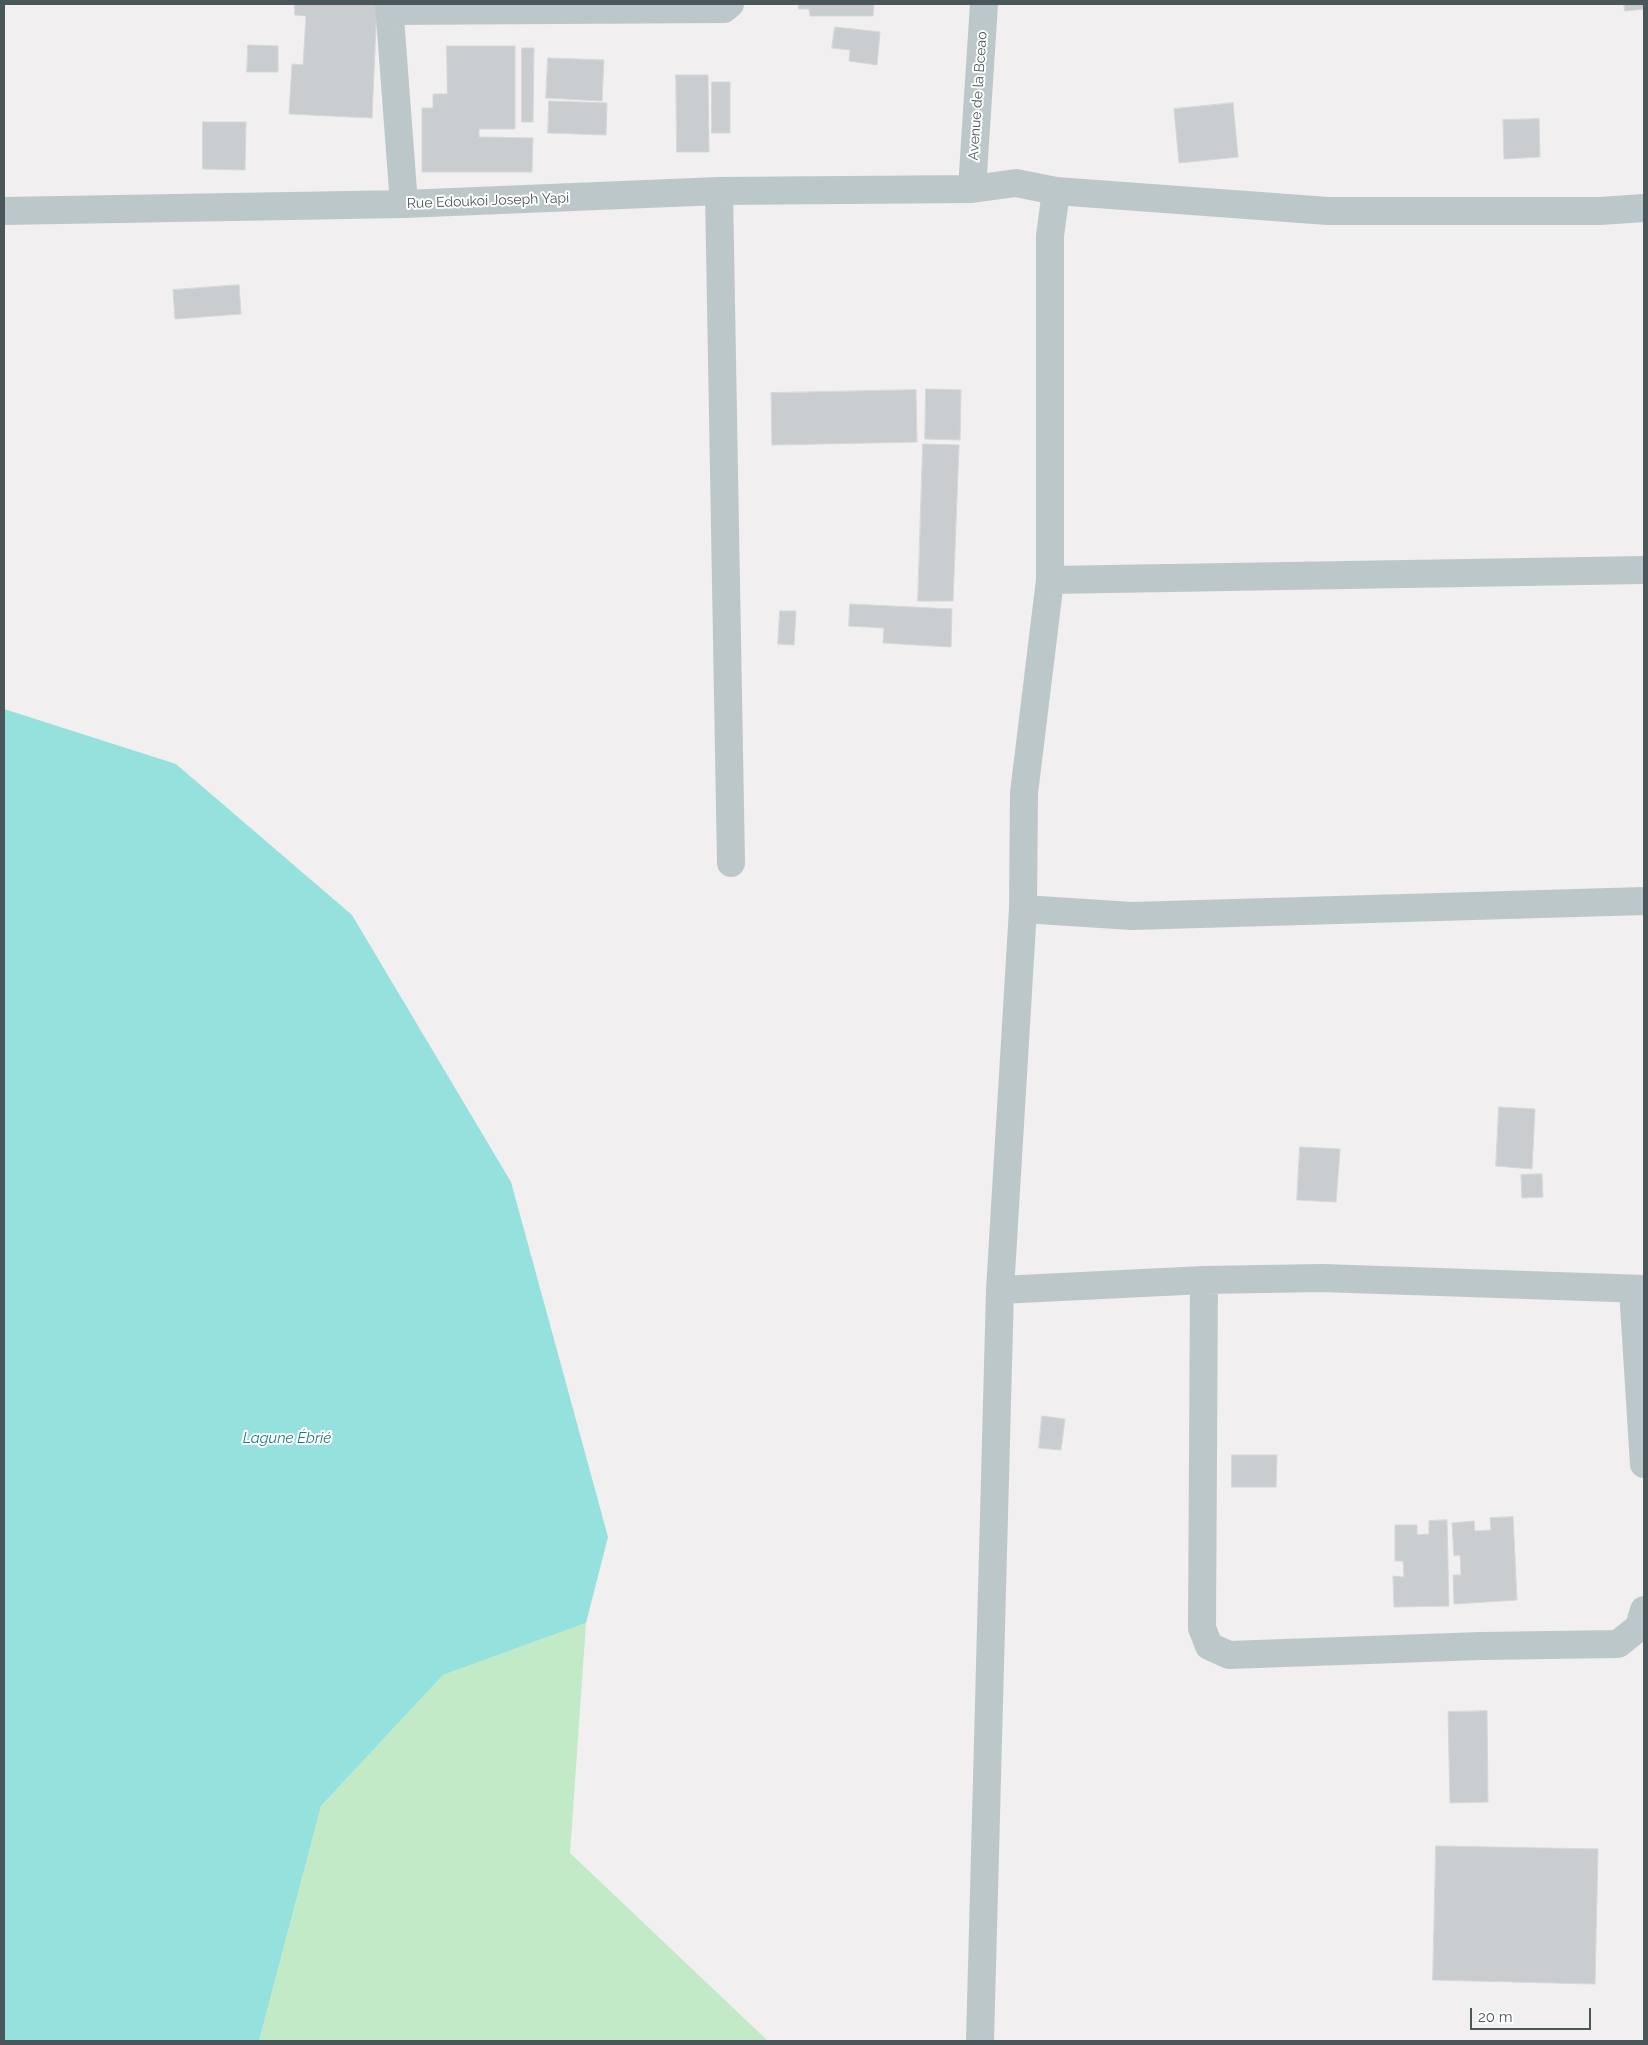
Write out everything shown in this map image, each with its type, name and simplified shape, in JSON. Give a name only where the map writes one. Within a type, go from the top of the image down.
[{"type":"street","points":[[404,204],[389,8],[724,9],[730,4]]},
{"type":"street","name":"Avenue de la Bceao","points":[[972,189],[984,4]]},
{"type":"street","name":"Rue Edoukoi Joseph Yapi","points":[[4,211],[404,204],[719,191],[972,189],[1016,183],[1056,191],[1328,211],[1600,211],[1644,208]]},
{"type":"street","points":[[719,191],[731,863]]},
{"type":"street","points":[[980,2041],[1000,1290],[1023,909],[1024,793],[1050,580],[1050,236],[1056,191]]},
{"type":"street","points":[[1050,580],[1644,570]]},
{"type":"street","points":[[1023,909],[1132,916],[1644,901]]},
{"type":"street","points":[[1000,1290],[1204,1280],[1322,1278],[1639,1289],[1644,1464]]},
{"type":"street","points":[[1204,1280],[1202,1628],[1209,1646],[1229,1655],[1481,1646],[1618,1644],[1639,1626],[1644,1610]]},
{"type":"green space","points":[[586,1623],[570,1853],[768,2041],[259,2041],[321,1806],[443,1675]]},
{"type":"water","name":"Lagune Ébrié","points":[[4,709],[176,764],[352,915],[511,1182],[608,1537],[586,1623],[443,1675],[321,1806],[259,2041],[4,2041]]},
{"type":"building","points":[[295,4],[377,4],[372,118],[289,114],[292,64],[303,65],[306,16],[295,15]]},
{"type":"building","points":[[799,4],[874,4],[873,16],[810,16],[809,9],[799,9]]},
{"type":"building","points":[[1624,4],[1644,4],[1644,9],[1625,11]]},
{"type":"building","points":[[835,27],[880,32],[877,65],[849,61],[850,50],[832,48]]},
{"type":"building","points":[[248,45],[278,46],[278,72],[247,72]]},
{"type":"building","points":[[447,46],[515,46],[515,129],[479,129],[479,137],[533,138],[532,172],[422,172],[422,108],[433,108],[433,94],[447,94]]},
{"type":"building","points":[[522,48],[534,48],[533,122],[522,122]]},
{"type":"building","points":[[548,58],[604,60],[602,101],[546,98]]},
{"type":"building","points":[[676,75],[708,75],[709,152],[677,152]]},
{"type":"building","points":[[712,82],[730,82],[730,133],[712,133]]},
{"type":"building","points":[[549,101],[607,103],[606,135],[548,133]]},
{"type":"building","points":[[1233,103],[1238,157],[1179,163],[1174,109]]},
{"type":"building","points":[[1539,119],[1540,157],[1504,159],[1503,120]]},
{"type":"building","points":[[203,122],[246,122],[245,170],[203,169]]},
{"type":"building","points":[[239,285],[241,314],[175,319],[173,290]]},
{"type":"building","points":[[926,389],[961,390],[960,440],[925,439]]},
{"type":"building","points":[[916,390],[917,442],[772,445],[771,393]]},
{"type":"building","points":[[923,444],[959,445],[953,601],[918,601]]},
{"type":"building","points":[[850,604],[952,609],[951,647],[883,643],[884,628],[849,626]]},
{"type":"building","points":[[780,611],[796,611],[794,645],[778,644]]},
{"type":"building","points":[[1499,1107],[1535,1109],[1532,1169],[1496,1166]]},
{"type":"building","points":[[1300,1147],[1340,1149],[1336,1202],[1297,1200]]},
{"type":"building","points":[[1542,1174],[1543,1197],[1522,1198],[1521,1175]]},
{"type":"building","points":[[1042,1416],[1065,1419],[1061,1450],[1039,1448]]},
{"type":"building","points":[[1232,1455],[1277,1455],[1276,1487],[1232,1487]]},
{"type":"building","points":[[1513,1517],[1517,1600],[1454,1604],[1453,1575],[1461,1575],[1460,1555],[1454,1556],[1452,1523],[1474,1521],[1475,1531],[1491,1530],[1490,1518]]},
{"type":"building","points":[[1447,1520],[1449,1606],[1394,1607],[1393,1576],[1404,1577],[1403,1561],[1395,1561],[1395,1525],[1417,1525],[1417,1535],[1429,1534],[1429,1521]]},
{"type":"building","points":[[1487,1711],[1488,1802],[1450,1803],[1448,1712]]},
{"type":"building","points":[[1436,1846],[1598,1849],[1595,1984],[1433,1980]]}]
